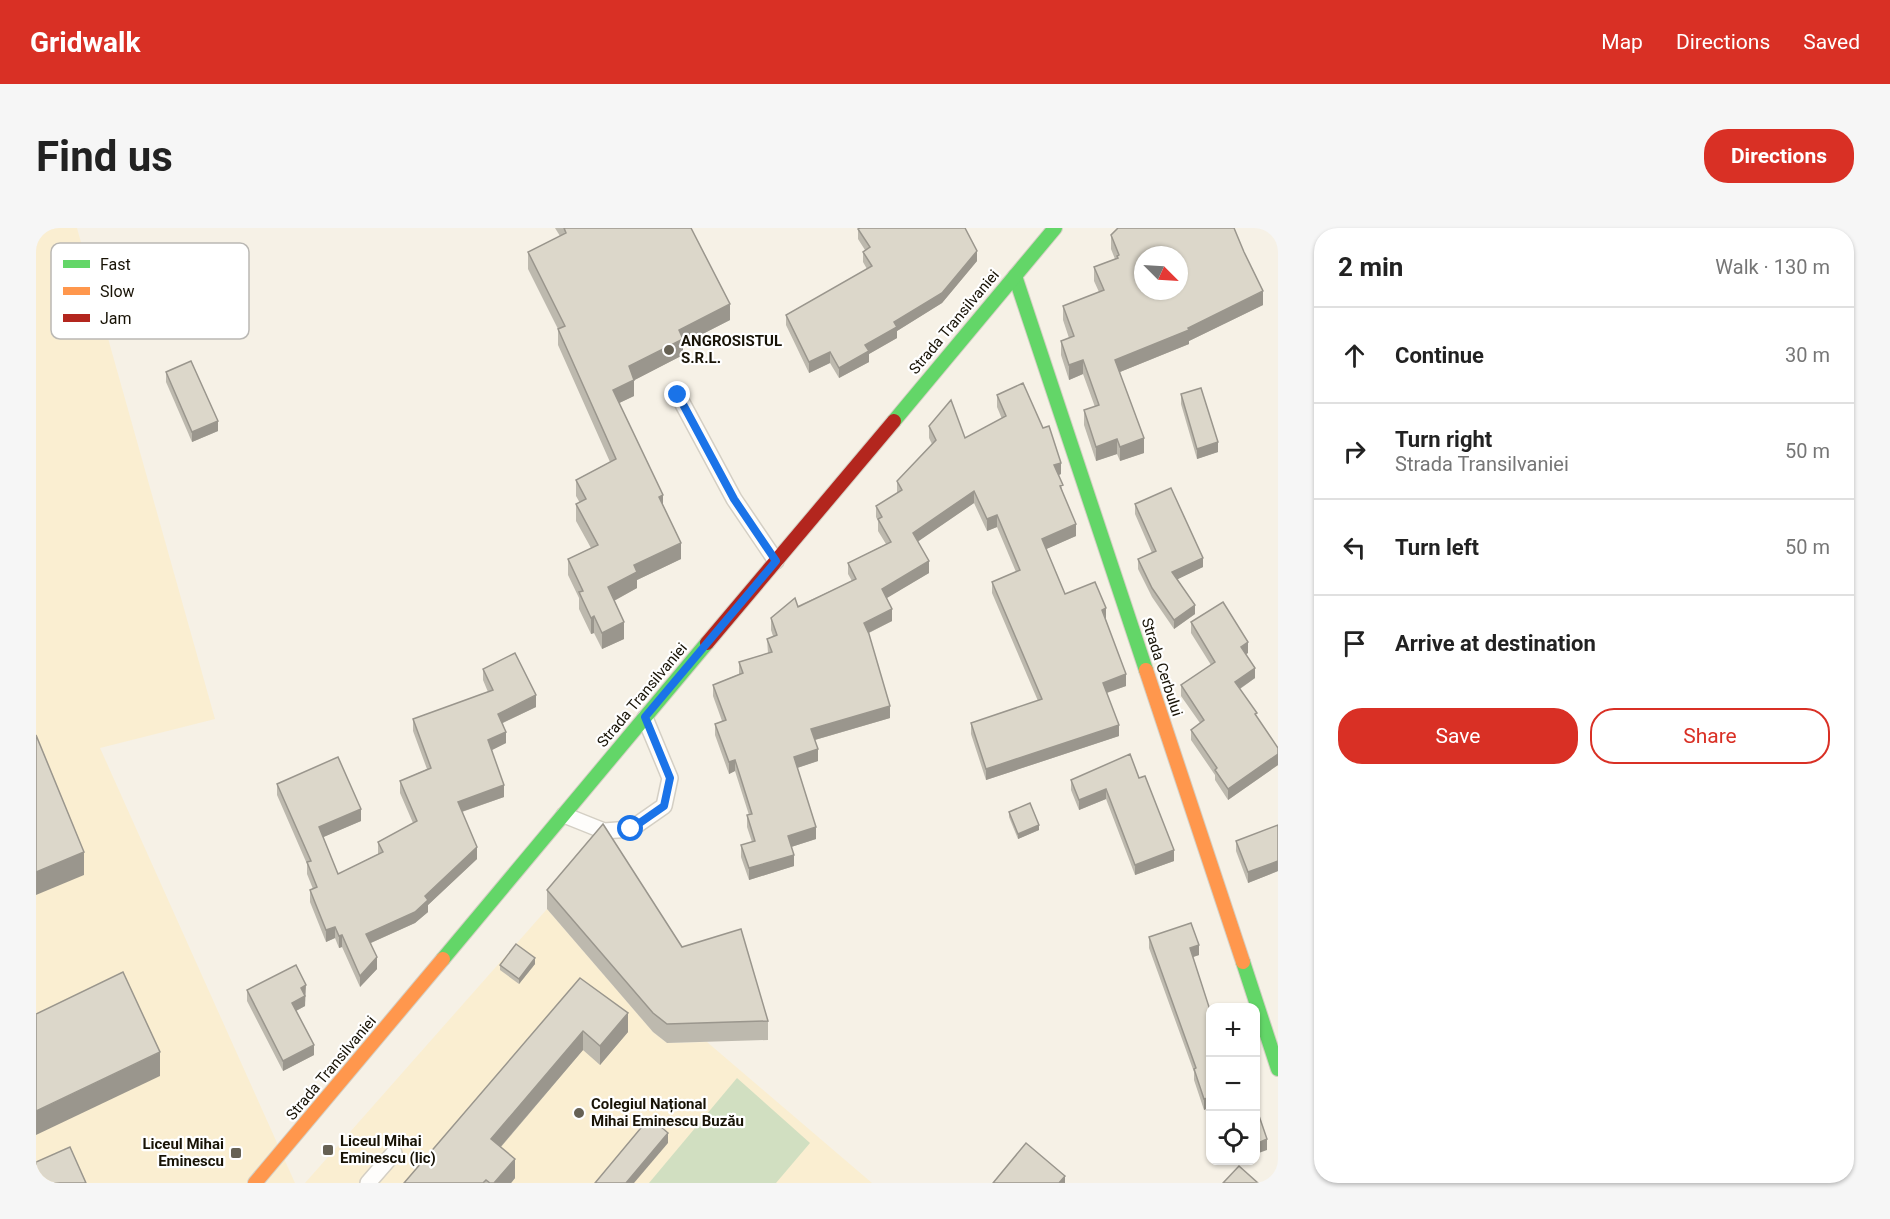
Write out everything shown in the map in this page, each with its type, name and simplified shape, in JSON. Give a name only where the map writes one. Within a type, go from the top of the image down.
[{"type":"main road","name":"Strada Transilvaniei","points":[[264,1180],[645,717],[1055,228]]},
{"type":"main road","name":"Strada Cerbului","points":[[1015,276],[1278,1069]]},
{"type":"lane","points":[[678,395],[734,499],[776,561]]},
{"type":"lane","points":[[564,815],[604,831],[631,829],[664,806],[670,778],[645,717]]},
{"type":"lane","points":[[368,1183],[394,1153]]},
{"type":"shaded area","points":[[36,228],[77,228],[81,243],[51,243],[51,339],[108,339],[215,719],[100,748],[295,1183],[36,1183]]},
{"type":"shaded area","name":"Colegiul Național Mihai Eminescu Buzău","points":[[547,909],[653,1032],[667,1043],[707,1042],[872,1183],[305,1183]]},
{"type":"green space","points":[[737,1078],[810,1143],[776,1183],[649,1183]]},
{"type":"building","points":[[564,228],[691,228],[730,304],[679,330],[683,339],[629,366],[634,380],[613,390],[663,495],[659,497],[681,543],[634,565],[637,572],[608,587],[624,622],[602,633],[594,616],[591,618],[579,592],[583,591],[568,559],[598,545],[576,504],[586,499],[576,480],[616,459],[558,329],[565,326],[528,252],[566,233]]},
{"type":"building","points":[[965,228],[977,251],[942,293],[894,322],[897,327],[865,345],[869,351],[839,368],[830,352],[809,362],[786,315],[872,266],[863,252],[870,247],[858,229]]},
{"type":"building","points":[[1118,228],[1234,228],[1263,291],[1188,328],[1189,330],[1115,360],[1144,438],[1120,447],[1117,439],[1096,447],[1084,410],[1099,405],[1083,360],[1069,365],[1061,341],[1074,336],[1063,306],[1104,290],[1094,267],[1118,258],[1119,255],[1111,235]]},
{"type":"building","points":[[191,361],[218,421],[192,432],[166,372]]},
{"type":"building","points":[[1023,383],[1043,428],[1049,426],[1061,463],[1054,465],[1076,524],[1042,539],[1065,594],[1095,582],[1106,608],[1102,610],[1126,674],[1103,683],[1119,725],[986,769],[971,723],[1042,699],[992,582],[1020,570],[997,515],[987,519],[974,491],[913,533],[929,561],[882,589],[892,609],[864,623],[890,706],[811,729],[818,749],[794,757],[816,827],[788,836],[794,855],[749,868],[741,845],[755,841],[747,815],[752,814],[735,760],[729,762],[715,724],[726,720],[713,685],[743,673],[739,662],[772,652],[767,639],[777,635],[771,618],[795,598],[798,607],[856,579],[848,563],[891,542],[878,519],[882,517],[876,506],[902,490],[897,481],[936,440],[929,426],[951,400],[965,438],[1006,416],[997,395]]},
{"type":"building","points":[[1201,388],[1218,442],[1197,449],[1181,394]]},
{"type":"building","points":[[1171,488],[1203,558],[1172,572],[1195,605],[1174,620],[1152,588],[1138,559],[1156,551],[1135,504]]},
{"type":"building","points":[[1223,602],[1248,642],[1241,647],[1255,668],[1235,682],[1278,748],[1278,754],[1228,789],[1215,770],[1217,768],[1191,730],[1204,720],[1181,685],[1215,662],[1191,622]]},
{"type":"building","points":[[515,653],[536,695],[498,714],[506,732],[488,740],[504,785],[458,802],[477,847],[425,896],[428,900],[415,912],[366,934],[377,957],[360,976],[342,935],[339,936],[335,927],[326,930],[310,890],[317,887],[307,862],[311,861],[277,784],[338,757],[361,809],[319,827],[338,874],[383,852],[378,842],[417,821],[400,781],[431,768],[413,719],[493,690],[483,669]]},
{"type":"building","points":[[36,735],[84,852],[36,872]]},
{"type":"building","points":[[1130,754],[1139,778],[1145,776],[1174,850],[1135,865],[1106,789],[1079,800],[1071,780]]},
{"type":"building","points":[[1030,803],[1039,825],[1018,834],[1009,812]]},
{"type":"building","points":[[603,824],[682,947],[741,929],[768,1021],[667,1024],[653,1013],[547,890]]},
{"type":"building","points":[[1278,825],[1278,861],[1248,872],[1236,841]]},
{"type":"building","points":[[1191,923],[1199,945],[1190,948],[1208,1003],[1206,1098],[1204,1099],[1194,1069],[1196,1068],[1149,937]]},
{"type":"building","points":[[516,944],[535,958],[519,979],[500,965]]},
{"type":"building","points":[[296,965],[306,985],[301,988],[305,996],[292,1003],[314,1045],[283,1061],[247,990]]},
{"type":"building","points":[[123,972],[160,1052],[36,1111],[36,1014]]},
{"type":"building","points":[[580,978],[628,1013],[600,1046],[583,1031],[491,1139],[515,1159],[494,1183],[486,1180],[483,1183],[404,1183]]},
{"type":"building","points":[[650,1117],[668,1133],[626,1183],[595,1183]]},
{"type":"building","points":[[1260,1119],[1267,1139],[1260,1142]]},
{"type":"building","points":[[1026,1143],[1065,1176],[1059,1183],[993,1183]]},
{"type":"building","points":[[70,1147],[86,1183],[36,1183],[36,1162]]},
{"type":"building","points":[[1239,1166],[1258,1183],[1223,1183]]},
{"type":"traffic: fast","points":[[894,421],[1055,228]]},
{"type":"traffic: fast","points":[[1015,276],[1146,670]]},
{"type":"traffic: fast","points":[[443,959],[707,643]]},
{"type":"traffic: fast","points":[[1243,962],[1278,1069]]},
{"type":"traffic: slow","points":[[1146,670],[1243,962]]},
{"type":"traffic: slow","points":[[255,1183],[443,959]]},
{"type":"traffic: jam","points":[[707,643],[894,421]]},
{"type":"place","name":"ANGROSISTUL S.R.L.","points":[[669,350]]},
{"type":"place","name":"Colegiul Național Mihai Eminescu Buzău","points":[[579,1113]]},
{"type":"place","name":"Liceul Mihai Eminescu (lic)","points":[[328,1150]]},
{"type":"place","name":"Liceul Mihai Eminescu","points":[[236,1153]]},
{"type":"route","points":[[631,829],[664,806],[670,778],[645,717],[776,561],[734,499],[678,395]]}]
